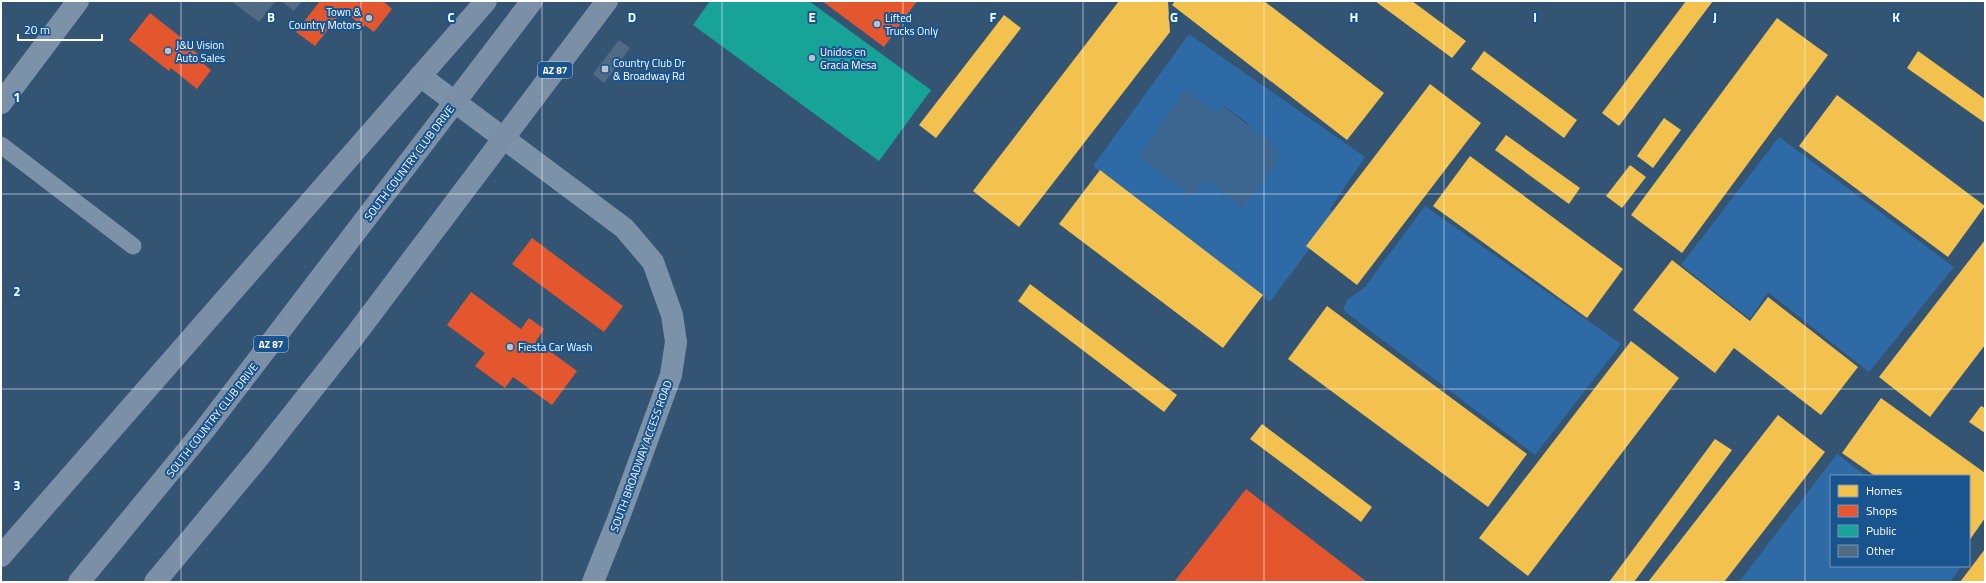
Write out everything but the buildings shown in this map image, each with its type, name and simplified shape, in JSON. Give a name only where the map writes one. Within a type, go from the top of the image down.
[{"type":"main road","points":[[1,556],[486,1]]},
{"type":"main road","name":"SOUTH COUNTRY CLUB DRIVE","points":[[79,582],[205,429],[532,1]]},
{"type":"main road","name":"AZ 87","points":[[155,582],[259,457],[353,338],[607,1]]},
{"type":"street","points":[[1,103],[78,1]]},
{"type":"street","name":"SOUTH COUNTRY CLUB DRIVE","points":[[420,76],[456,101],[503,138]]},
{"type":"street","name":"SOUTH BROADWAY ACCESS ROAD","points":[[503,138],[624,228],[653,262],[672,315],[676,342],[671,375],[594,582]]},
{"type":"lane","points":[[1,145],[133,246]]},
{"type":"shaded area","points":[[1189,34],[1365,157],[1330,209],[1335,214],[1270,302],[1093,166]],"holes":[[[1224,106],[1247,123],[1250,128],[1243,208],[1205,179],[1191,196],[1214,112],[1218,113]]]},
{"type":"shaded area","points":[[1186,89],[1217,113],[1223,106],[1276,147],[1278,161],[1243,208],[1205,179],[1191,196],[1139,156]]},
{"type":"shaded area","points":[[1779,137],[1954,267],[1869,372],[1768,292],[1750,319],[1681,265]]},
{"type":"shaded area","points":[[1425,206],[1621,344],[1535,455],[1343,310],[1347,300],[1364,288]]},
{"type":"shaded area","points":[[1837,454],[1865,475],[1830,475],[1830,567],[1961,567],[1950,582],[1739,582]]},
{"type":"place","name":"Town & Country Motors","points":[[369,18]]},
{"type":"place","name":"Lifted Trucks Only","points":[[877,24]]},
{"type":"place","name":"J&U Vision Auto Sales","points":[[168,51]]},
{"type":"place","name":"Unidos en Gracia Mesa","points":[[812,58]]},
{"type":"place","name":"Country Club Dr & Broadway Rd","points":[[605,69]]},
{"type":"place","name":"Fiesta Car Wash","points":[[510,347]]}]
